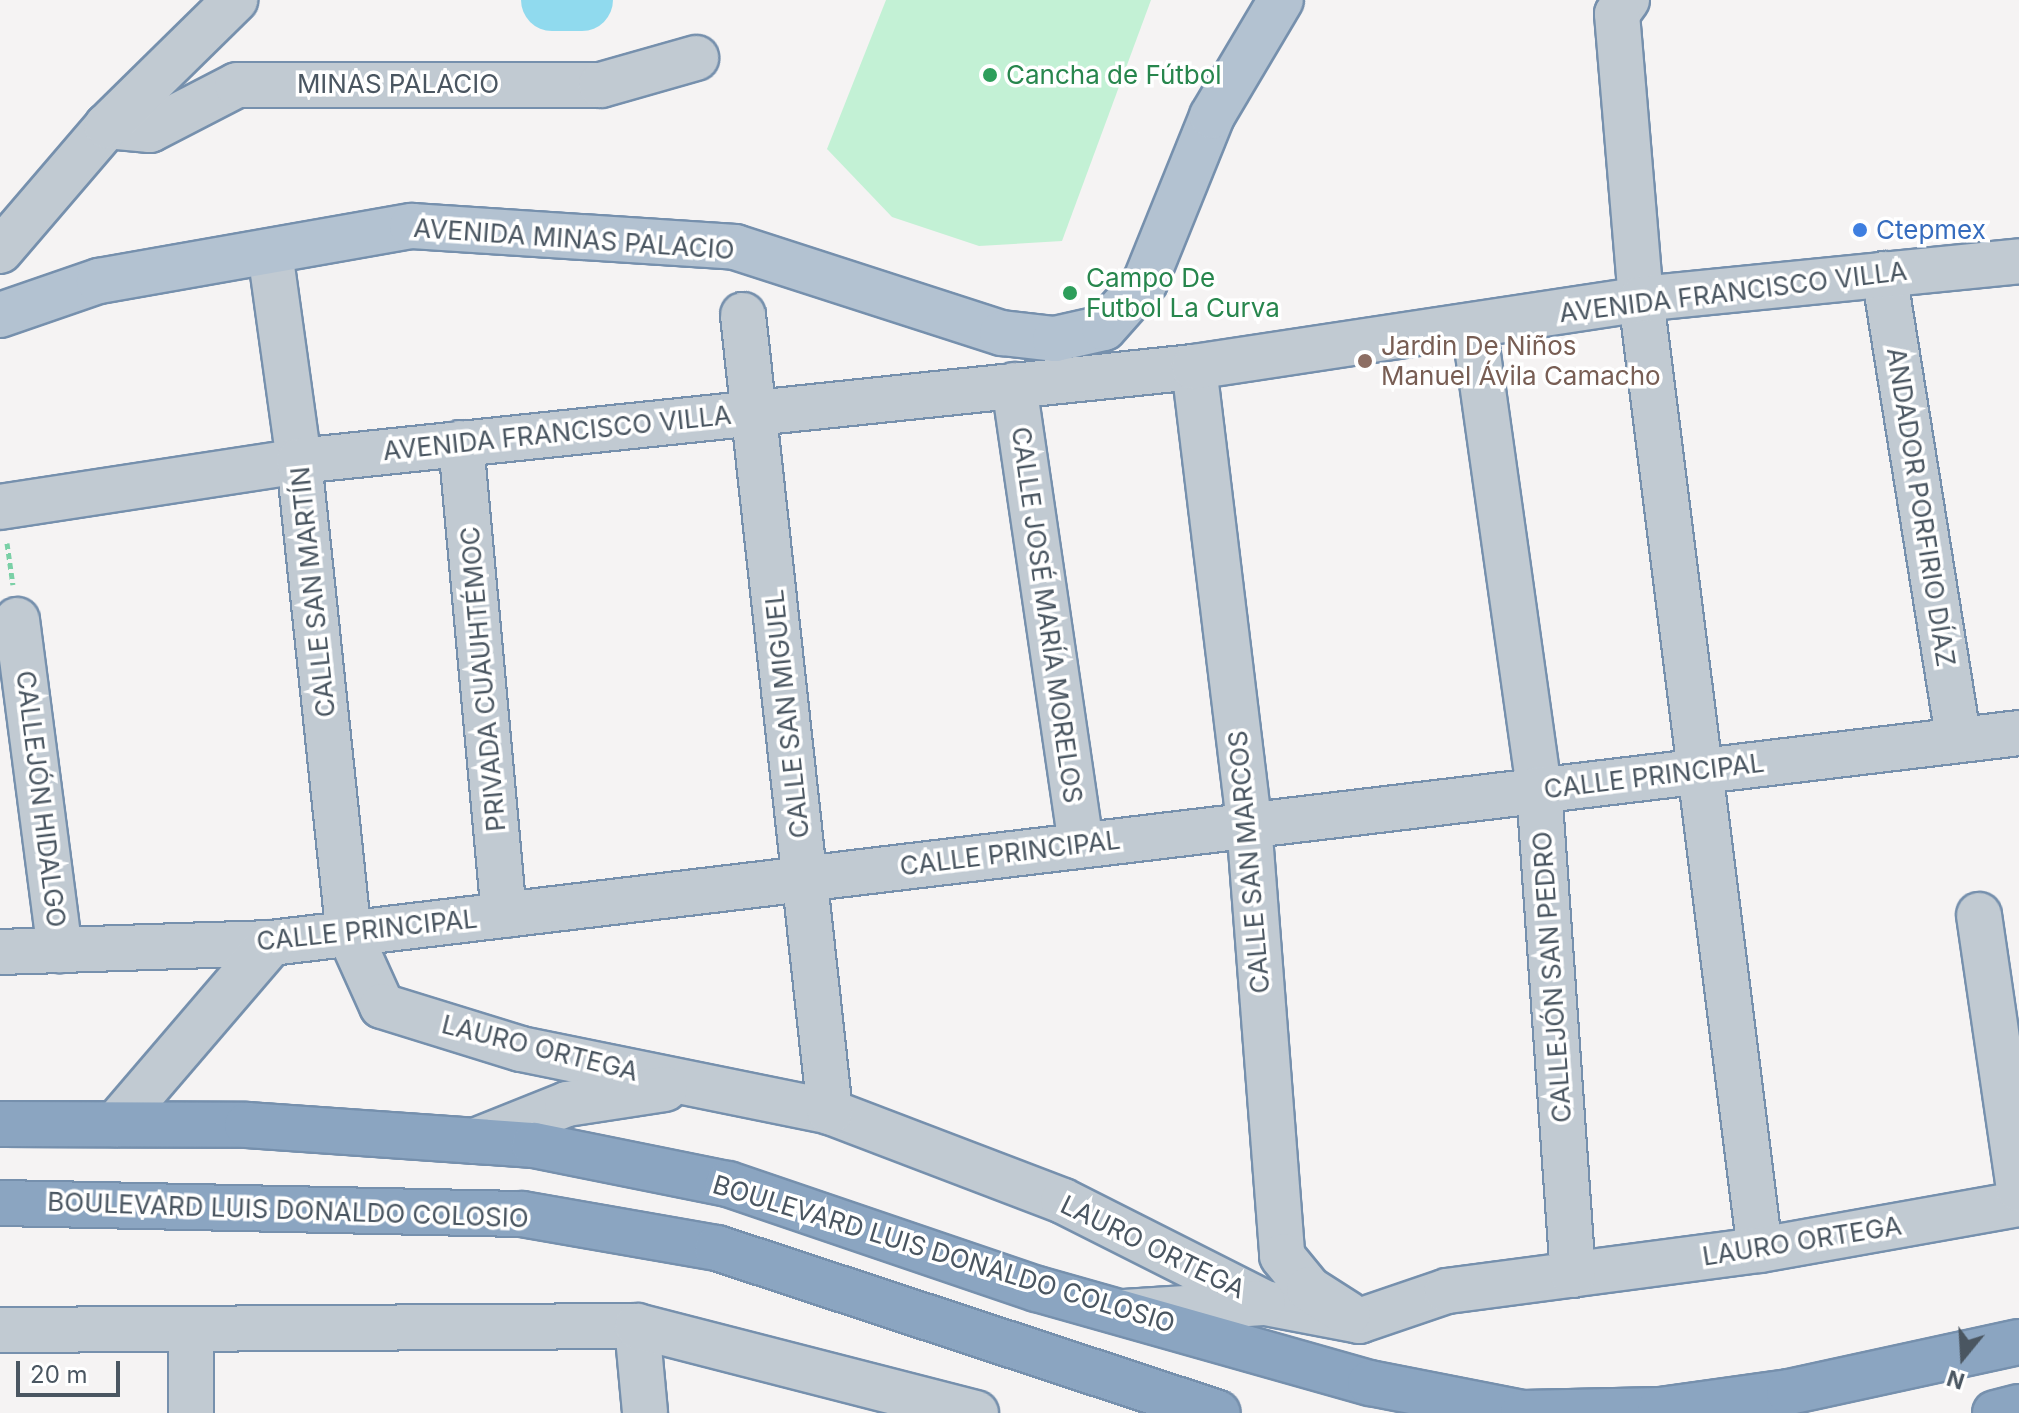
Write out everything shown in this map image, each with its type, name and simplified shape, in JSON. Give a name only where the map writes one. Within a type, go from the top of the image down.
[{"type":"highway","name":"BOULEVARD LUIS DONALDO COLOSIO","points":[[0,1124],[247,1125],[534,1145],[728,1184],[1120,1312],[1370,1383],[1523,1413],[1660,1410],[1789,1392],[2019,1342]]},
{"type":"highway","name":"BOULEVARD LUIS DONALDO COLOSIO","points":[[0,1203],[522,1214],[717,1248],[1218,1413]]},
{"type":"highway","points":[[1995,1413],[2019,1407]]},
{"type":"main road","points":[[1104,328],[1145,282],[1212,116],[1281,0]]},
{"type":"main road","name":"AVENIDA MINAS PALACIO","points":[[0,315],[99,281],[412,226],[735,247],[1002,333],[1055,339],[1104,328]]},
{"type":"street","points":[[0,251],[107,126],[235,0]]},
{"type":"street","points":[[1627,0],[1617,14],[1641,299],[1695,770],[1760,1250]]},
{"type":"street","name":"MINAS PALACIO","points":[[107,126],[150,130],[237,85],[601,85],[696,58]]},
{"type":"street","name":"CALLE SAN MARTÍN","points":[[270,252],[299,461],[349,933]]},
{"type":"street","name":"AVENIDA FRANCISCO VILLA","points":[[1,507],[299,461],[1194,367],[1641,299],[2019,261]]},
{"type":"street","name":"ANDADOR PORFIRIO DÍAZ","points":[[1884,274],[1959,740]]},
{"type":"street","name":"CALLE SAN MIGUEL","points":[[743,315],[830,1112]]},
{"type":"street","points":[[1104,328],[1116,375]]},
{"type":"street","name":"CALLEJÓN SAN PEDRO","points":[[1477,347],[1539,789],[1573,1275]]},
{"type":"street","name":"CALLE SAN MARCOS","points":[[1194,367],[1249,823],[1282,1256],[1309,1289],[1359,1321]]},
{"type":"street","name":"CALLE JOSÉ MARÍA MORELOS","points":[[1014,385],[1081,845]]},
{"type":"street","name":"PRIVADA CUAUHTÉMOC","points":[[461,443],[504,915]]},
{"type":"street","name":"CALLEJÓN HIDALGO","points":[[17,620],[60,950]]},
{"type":"street","name":"CALLE PRINCIPAL","points":[[0,952],[271,943],[1249,823],[2019,733]]},
{"type":"street","points":[[1979,915],[2019,1189]]},
{"type":"street","name":"LAURO ORTEGA","points":[[349,933],[382,1006],[521,1049],[830,1112],[1063,1201],[1265,1303],[1359,1321],[1447,1291],[1760,1250],[2019,1204]]},
{"type":"street","points":[[116,1124],[271,943]]},
{"type":"street","points":[[475,1141],[567,1104],[695,1085]]},
{"type":"street","points":[[1120,1312],[1265,1303]]},
{"type":"street","points":[[637,1326],[645,1413]]},
{"type":"street","points":[[0,1330],[637,1326],[976,1413]]},
{"type":"street","points":[[191,1331],[191,1413]]},
{"type":"path","points":[[1,507],[17,620]]},
{"type":"green space","name":"Cancha de Fútbol","points":[[886,0],[1151,0],[1062,241],[979,246],[892,217],[827,149]]},
{"type":"waterway","points":[[552,0],[582,0]]},
{"type":"place","name":"Cancha de Fútbol","points":[[990,75]]},
{"type":"place","name":"Ctepmex","points":[[1860,230]]},
{"type":"place","name":"Campo De Futbol La Curva","points":[[1070,293]]},
{"type":"place","name":"Jardin De Niños Manuel Ávila Camacho","points":[[1365,361]]}]
